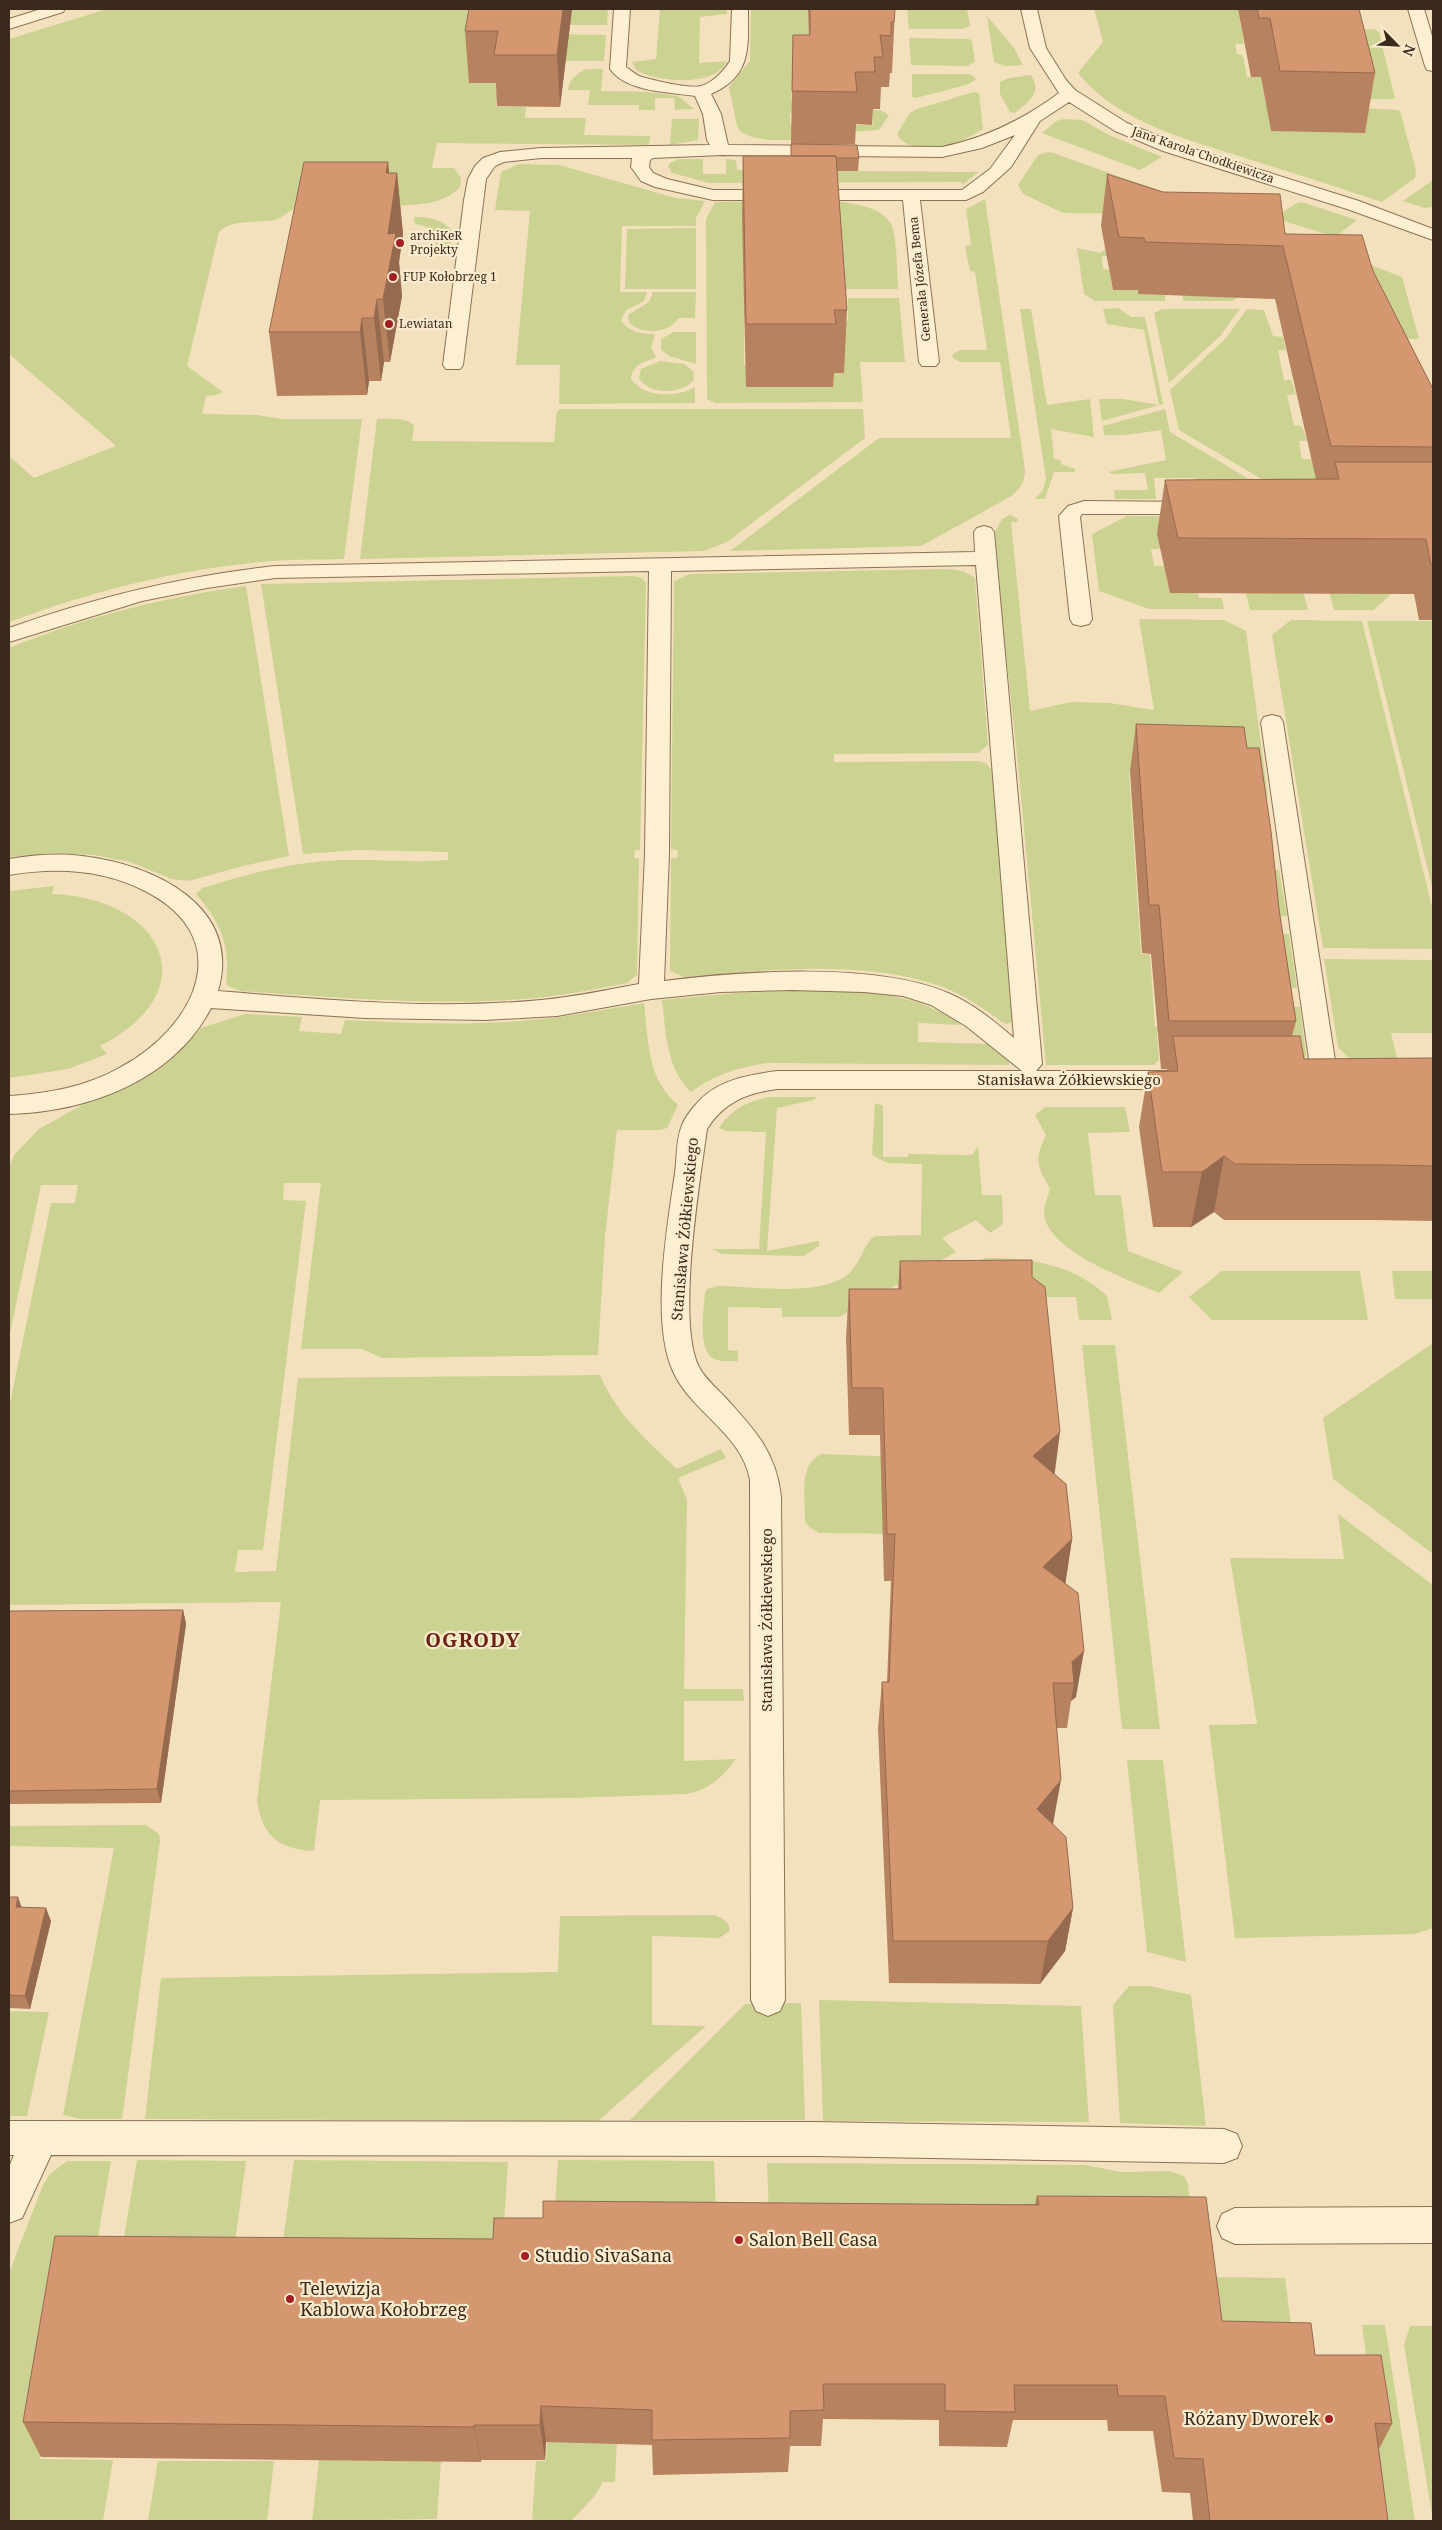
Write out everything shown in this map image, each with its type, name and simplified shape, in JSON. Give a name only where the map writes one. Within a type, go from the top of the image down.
[{"type":"street","points":[[9,24],[57,9]]},
{"type":"street","points":[[622,9],[618,69],[624,75],[641,82],[700,92],[725,79],[738,61],[740,9]]},
{"type":"street","name":"Jana Karola Chodkiewicza","points":[[1028,9],[1038,48],[1069,94],[1121,127],[1146,138],[1353,205],[1433,235]]},
{"type":"street","points":[[1416,9],[1433,66]]},
{"type":"street","points":[[700,92],[712,114],[716,140],[722,150]]},
{"type":"street","name":"Generała Józefa Bema","points":[[452,365],[473,200],[478,173],[489,161],[519,155],[551,153],[649,153],[722,150],[942,152],[968,148],[1032,120],[1069,94]]},
{"type":"street","name":"Generała Józefa Bema","points":[[551,153],[647,177],[678,189],[713,195],[966,195],[983,186],[995,176],[1032,120]]},
{"type":"street","points":[[647,177],[640,167],[641,158],[649,153]]},
{"type":"street","name":"Generała Józefa Bema","points":[[911,196],[929,362]]},
{"type":"street","points":[[1081,619],[1069,516],[1075,510],[1084,507],[1224,508]]},
{"type":"street","points":[[205,999],[342,1009],[486,1012],[566,1006],[651,991],[718,984],[796,980],[865,983],[905,988],[939,998],[967,1014],[1029,1064],[984,532]]},
{"type":"street","points":[[9,635],[70,613],[121,598],[250,574],[350,570],[985,558]]},
{"type":"street","points":[[651,991],[657,854],[660,564]]},
{"type":"street","points":[[1272,722],[1325,1080]]},
{"type":"street","points":[[9,867],[55,862],[109,868],[135,876],[169,893],[192,913],[205,933],[211,954],[210,976],[205,999],[192,1021],[146,1065],[115,1081],[70,1097],[32,1104],[9,1105]]},
{"type":"street","name":"Stanisława Żółkiewskiego","points":[[768,2000],[766,1496],[762,1469],[754,1452],[701,1391],[685,1368],[677,1334],[679,1270],[694,1128],[704,1109],[724,1093],[750,1083],[777,1080],[1211,1080]]},
{"type":"street","points":[[1297,1080],[1353,1080]]},
{"type":"street","points":[[9,2206],[25,2138],[740,2139],[1224,2146]]},
{"type":"street","points":[[1235,2226],[1433,2225]]},
{"type":"green space","points":[[107,9],[491,9],[469,83],[500,83],[496,106],[526,107],[525,118],[586,118],[584,135],[650,136],[649,145],[437,143],[432,168],[454,168],[461,178],[460,187],[448,196],[433,202],[415,205],[324,204],[294,209],[277,219],[237,223],[224,228],[219,232],[187,366],[223,392],[206,396],[202,414],[256,415],[283,419],[362,419],[344,559],[270,561],[164,577],[70,601],[9,622],[9,456],[34,478],[116,446],[9,354],[9,39]]},
{"type":"green space","points":[[567,9],[608,9],[607,25],[553,25]]},
{"type":"green space","points":[[660,9],[726,9],[727,14],[700,17],[699,63],[727,61],[721,70],[698,79],[670,80],[636,70],[632,62],[656,59]]},
{"type":"green space","points":[[751,9],[810,9],[810,32],[792,86],[791,102],[801,103],[801,113],[790,113],[790,124],[873,125],[873,110],[880,110],[889,115],[879,130],[850,132],[825,140],[769,140],[752,137],[741,132],[737,126],[729,87],[750,61]]},
{"type":"green space","points":[[907,9],[967,9],[970,26],[963,29],[909,29]]},
{"type":"green space","points":[[1094,9],[1238,9],[1244,44],[1235,44],[1237,54],[1243,55],[1247,77],[1261,77],[1271,131],[1359,108],[1397,110],[1400,111],[1416,170],[1415,178],[1382,202],[1183,138],[1136,118],[1115,106],[1095,91],[1078,73],[1103,42]]},
{"type":"green space","points":[[987,16],[1014,48],[1023,65],[1005,66],[994,62]]},
{"type":"green space","points":[[1331,29],[1374,29],[1379,32],[1395,99],[1356,99]]},
{"type":"green space","points":[[554,34],[606,35],[604,61],[551,61]]},
{"type":"green space","points":[[909,38],[969,39],[972,41],[975,62],[967,66],[911,65]]},
{"type":"green space","points":[[586,69],[603,69],[601,91],[649,92],[678,96],[694,109],[675,110],[674,98],[655,98],[655,110],[639,110],[639,105],[588,105],[590,90],[568,90],[572,80]]},
{"type":"green space","points":[[912,74],[970,74],[977,79],[966,85],[916,98],[912,97]]},
{"type":"green space","points":[[1031,75],[1034,81],[1035,92],[1025,105],[1015,113],[1010,112],[1000,94],[1000,82],[1009,78]]},
{"type":"green space","points":[[974,92],[979,93],[983,129],[966,139],[948,146],[923,148],[907,144],[897,134],[910,113],[917,109]]},
{"type":"green space","points":[[672,119],[699,119],[698,140],[670,145]]},
{"type":"green space","points":[[1064,119],[1082,120],[1107,134],[1162,157],[1140,170],[1042,133],[1056,121]]},
{"type":"green space","points":[[1049,152],[1228,215],[1063,213],[1023,194],[1018,185],[1038,155]]},
{"type":"green space","points":[[679,159],[703,159],[703,174],[726,174],[726,159],[736,160],[737,170],[979,172],[962,185],[961,182],[709,183],[672,173],[668,166]]},
{"type":"green space","points":[[519,164],[559,165],[676,198],[705,201],[696,218],[696,226],[622,226],[620,292],[647,292],[644,301],[626,310],[621,320],[631,330],[655,334],[651,347],[656,357],[636,367],[631,379],[644,390],[652,393],[679,393],[695,387],[695,403],[559,404],[560,365],[516,365],[530,211],[495,210],[501,172]]},
{"type":"green space","points":[[1433,180],[1433,207],[1425,208],[1403,201]]},
{"type":"green space","points":[[985,199],[1025,470],[1023,482],[1019,488],[1010,497],[921,546],[730,551],[879,438],[1011,438],[1000,362],[961,362],[954,359],[952,355],[960,350],[987,350],[975,272],[970,271],[965,246],[971,245],[966,209]]},
{"type":"green space","points":[[833,201],[866,207],[882,214],[888,219],[894,231],[898,289],[839,289],[743,236],[746,318],[744,318],[744,365],[844,373],[841,321],[848,321],[848,298],[899,298],[905,362],[860,362],[863,402],[715,403],[707,399],[706,219],[715,202]]},
{"type":"green space","points":[[1301,202],[1357,220],[1339,234],[1332,236],[1274,218]]},
{"type":"green space","points":[[414,217],[430,218],[440,221],[448,227],[452,231],[451,245],[435,248],[436,242],[432,231],[429,228],[415,224]]},
{"type":"green space","points":[[1101,224],[1254,225],[1280,230],[1402,277],[1419,339],[1372,338],[1368,323],[1165,257],[1102,256],[1103,269],[1109,270],[1113,290],[1138,290],[1138,294],[1165,295],[1165,301],[1095,301],[1084,294],[1077,248],[1101,253],[1125,233]]},
{"type":"green space","points":[[696,228],[696,289],[625,289],[627,229]]},
{"type":"green space","points":[[1182,290],[1241,296],[1232,301],[1183,301]]},
{"type":"green space","points":[[653,292],[696,292],[695,318],[679,318],[666,329],[655,331],[633,326],[629,323],[628,315],[649,302]]},
{"type":"green space","points":[[1118,308],[1131,317],[1145,317],[1163,404],[1102,421],[1099,399],[1123,399],[1159,405],[1144,330],[1107,324],[1103,309]]},
{"type":"green space","points":[[1020,309],[1031,309],[1047,405],[1090,399],[1094,437],[1051,429],[1054,459],[1061,460],[1061,464],[1075,469],[1075,472],[1054,472],[1045,499],[1035,499],[1043,490],[1046,479]]},
{"type":"green space","points":[[1162,309],[1240,309],[1220,336],[1169,383],[1154,313]]},
{"type":"green space","points":[[1247,309],[1264,310],[1273,336],[1283,337],[1286,350],[1278,350],[1284,380],[1291,380],[1296,394],[1287,395],[1294,425],[1302,426],[1307,441],[1299,441],[1302,459],[1335,459],[1338,475],[1297,500],[1179,430],[1170,390],[1226,338]]},
{"type":"green space","points":[[674,332],[696,332],[696,364],[669,356],[661,350],[661,339]]},
{"type":"green space","points":[[660,361],[684,364],[693,371],[694,380],[682,388],[666,391],[651,388],[644,384],[639,378],[641,369]]},
{"type":"green space","points":[[561,409],[863,409],[865,438],[727,542],[704,551],[360,559],[377,419],[396,419],[410,422],[414,425],[412,441],[554,442],[557,411]]},
{"type":"green space","points":[[1165,409],[1170,432],[1284,500],[1199,499],[1195,478],[1154,478],[1156,499],[1115,499],[1114,490],[1148,490],[1145,473],[1112,474],[1108,472],[1166,460],[1161,430],[1126,435],[1104,435],[1103,426]]},
{"type":"green space","points":[[1010,515],[1018,519],[1017,522],[1011,522],[1030,711],[1071,702],[1109,703],[1154,710],[1139,619],[1224,620],[1246,631],[1268,797],[1239,795],[1237,775],[1129,772],[1141,954],[1150,954],[1155,1027],[1280,1032],[1278,1006],[1300,1007],[1306,1054],[1304,1067],[1282,1036],[1157,1032],[1159,1060],[1154,1065],[1046,1065],[1018,764],[993,536],[1002,519]]},
{"type":"green space","points":[[1127,516],[1433,518],[1225,549],[1151,549],[1154,566],[1164,566],[1170,593],[1198,593],[1199,598],[1222,598],[1224,609],[1149,609],[1099,591],[1092,534]]},
{"type":"green space","points":[[947,569],[963,571],[975,578],[988,745],[978,753],[834,754],[834,762],[979,761],[987,764],[992,771],[1013,1021],[1008,1024],[1002,1022],[966,998],[943,987],[913,978],[881,973],[815,969],[684,977],[670,971],[671,858],[677,858],[678,850],[671,849],[674,581],[690,574]]},
{"type":"green space","points":[[633,576],[642,578],[646,583],[640,850],[635,850],[634,858],[639,858],[637,975],[627,983],[538,998],[454,1002],[240,991],[228,986],[226,981],[227,956],[225,945],[217,923],[196,894],[202,888],[270,870],[322,861],[448,860],[448,852],[357,850],[303,854],[261,584]]},
{"type":"green space","points":[[246,586],[289,856],[189,881],[172,879],[130,862],[94,855],[52,853],[9,857],[9,648],[67,627],[155,602]]},
{"type":"green space","points":[[1302,588],[1308,610],[1250,610],[1246,593]]},
{"type":"green space","points":[[1328,588],[1390,588],[1391,594],[1374,610],[1334,610]]},
{"type":"green space","points":[[1291,620],[1362,621],[1433,911],[1433,949],[1323,948],[1272,635]]},
{"type":"green space","points":[[1367,621],[1432,621],[1433,625],[1433,891]]},
{"type":"green space","points":[[1246,869],[1279,870],[1287,916],[1252,915]]},
{"type":"green space","points":[[54,886],[52,894],[90,899],[121,911],[145,929],[158,950],[162,974],[154,999],[134,1023],[100,1046],[107,1054],[68,1069],[9,1078],[9,891]]},
{"type":"green space","points":[[1253,932],[1289,934],[1297,988],[1275,988]]},
{"type":"green space","points":[[1324,959],[1433,960],[1433,1033],[1391,1033],[1399,1066],[1354,1063],[1338,1047]]},
{"type":"green space","points":[[821,990],[877,994],[912,1001],[929,1007],[962,1025],[918,1023],[918,1042],[989,1044],[1009,1061],[1009,1065],[768,1063],[727,1073],[691,1092],[676,1072],[666,1037],[662,1000],[736,993]]},
{"type":"green space","points":[[644,1003],[654,1071],[660,1083],[678,1105],[667,1128],[660,1130],[617,1130],[605,1236],[598,1355],[382,1358],[362,1349],[301,1349],[321,1183],[284,1183],[283,1200],[306,1201],[263,1550],[238,1550],[235,1572],[276,1571],[298,1378],[600,1375],[624,1415],[677,1469],[721,1449],[726,1458],[678,1478],[687,1500],[684,1689],[743,1689],[744,1701],[684,1701],[684,1761],[736,1759],[715,1781],[703,1789],[687,1794],[569,1798],[320,1800],[314,1851],[302,1850],[282,1844],[268,1832],[259,1813],[257,1801],[281,1602],[9,1605],[9,1408],[51,1203],[75,1203],[78,1185],[41,1185],[9,1338],[9,1168],[14,1155],[39,1129],[82,1105],[133,1084],[156,1070],[176,1055],[201,1028],[245,1014],[302,1017],[299,1031],[341,1034],[345,1020],[438,1023],[508,1022],[545,1019]]},
{"type":"green space","points":[[770,1097],[816,1097],[814,1100],[777,1108],[767,1251],[819,1241],[819,1246],[803,1256],[722,1254],[712,1249],[759,1249],[766,1132],[726,1131],[719,1128],[729,1116],[741,1107]]},
{"type":"green space","points":[[875,1103],[883,1106],[883,1157],[908,1157],[908,1154],[969,1155],[973,1154],[978,1146],[982,1195],[1002,1195],[1003,1224],[990,1233],[976,1220],[942,1238],[956,1252],[839,1317],[782,1317],[782,1308],[728,1307],[728,1350],[738,1351],[738,1361],[714,1359],[705,1348],[703,1339],[705,1293],[707,1289],[717,1286],[783,1289],[818,1286],[846,1276],[855,1266],[868,1243],[875,1236],[921,1235],[922,1164],[887,1163],[872,1155]]},
{"type":"green space","points":[[1045,1107],[1125,1107],[1130,1132],[1088,1133],[1095,1195],[1121,1195],[1128,1251],[1183,1272],[1159,1293],[1094,1264],[1063,1244],[1052,1232],[1045,1219],[1044,1212],[1050,1189],[1042,1174],[1039,1163],[1040,1151],[1046,1135],[1035,1115]]},
{"type":"green space","points":[[985,1258],[1018,1259],[1050,1265],[1080,1277],[1094,1285],[1107,1296],[1112,1320],[1079,1320],[1076,1297],[914,1298]]},
{"type":"green space","points":[[1222,1271],[1360,1271],[1368,1320],[1212,1320],[1189,1297]]},
{"type":"green space","points":[[1392,1271],[1433,1271],[1433,1299],[1395,1299]]},
{"type":"green space","points":[[1433,1343],[1433,1554],[1333,1479],[1323,1418]]},
{"type":"green space","points":[[1082,1345],[1115,1345],[1160,1729],[1122,1729]]},
{"type":"green space","points":[[822,1454],[903,1457],[908,1534],[819,1533],[809,1527],[805,1521],[804,1483],[809,1466],[814,1459]]},
{"type":"green space","points":[[1338,1514],[1433,1585],[1433,1928],[1415,1934],[1235,1938],[1209,1725],[1257,1724],[1230,1558],[1344,1559]]},
{"type":"green space","points":[[1127,1760],[1163,1760],[1186,1962],[1147,1952]]},
{"type":"green space","points":[[146,1825],[159,1834],[160,1841],[122,2119],[81,2119],[63,2115],[114,1848],[9,1846],[9,1826]]},
{"type":"green space","points":[[715,1915],[727,1923],[730,1931],[719,1938],[652,1936],[652,2025],[706,2026],[598,2121],[145,2119],[161,1978],[558,1972],[560,1916]]},
{"type":"green space","points":[[1129,1986],[1150,1986],[1191,1995],[1206,2126],[1120,2123],[1113,2005]]},
{"type":"green space","points":[[819,2000],[1081,2006],[1089,2122],[823,2121]]},
{"type":"green space","points":[[801,2003],[805,2120],[630,2120],[745,2004]]},
{"type":"green space","points":[[9,2011],[49,2012],[27,2116],[9,2116]]},
{"type":"green space","points":[[137,2160],[246,2161],[231,2272],[118,2272]]},
{"type":"green space","points":[[294,2160],[508,2162],[502,2255],[279,2272]]},
{"type":"green space","points":[[558,2160],[714,2161],[717,2238],[553,2239]]},
{"type":"green space","points":[[67,2161],[111,2161],[92,2272],[70,2274],[40,2459],[113,2460],[103,2521],[9,2520],[9,2273],[43,2185],[50,2174]]},
{"type":"green space","points":[[767,2163],[1085,2165],[1121,2172],[1170,2171],[1184,2176],[1188,2184],[1193,2233],[770,2239]]},
{"type":"green space","points":[[1202,2277],[1285,2278],[1295,2356],[1210,2355]]},
{"type":"green space","points":[[1362,2325],[1385,2325],[1415,2521],[1368,2521],[1380,2459]]},
{"type":"green space","points":[[1410,2326],[1433,2326],[1433,2521],[1404,2345]]},
{"type":"green space","points":[[548,2419],[618,2419],[615,2482],[603,2482],[594,2497],[571,2521],[532,2521],[536,2461],[546,2461]]},
{"type":"green space","points":[[319,2460],[441,2461],[437,2519],[312,2521]]},
{"type":"green space","points":[[158,2461],[274,2461],[267,2521],[148,2521]]},
{"type":"building","points":[[469,9],[563,9],[557,55],[494,55],[498,31],[465,31]]},
{"type":"building","points":[[810,9],[895,9],[894,22],[891,22],[891,36],[880,35],[883,57],[874,57],[875,72],[855,72],[857,92],[792,91],[793,35],[810,35]]},
{"type":"building","points":[[1257,9],[1359,9],[1375,73],[1280,71],[1270,18],[1259,18]]},
{"type":"building","points":[[791,144],[857,145],[859,158],[791,156]]},
{"type":"building","points":[[743,156],[836,156],[847,310],[834,310],[836,324],[746,324]]},
{"type":"building","points":[[304,162],[388,162],[386,173],[397,173],[388,234],[396,233],[383,299],[377,299],[374,318],[362,318],[360,332],[269,332]]},
{"type":"building","points":[[1107,174],[1163,192],[1280,194],[1285,234],[1362,235],[1373,271],[1433,389],[1433,447],[1331,446],[1283,246],[1145,242],[1144,238],[1119,237]]},
{"type":"building","points":[[1335,462],[1433,462],[1433,565],[1431,565],[1426,539],[1178,538],[1165,480],[1339,479]]},
{"type":"building","points":[[1136,724],[1244,727],[1247,748],[1259,748],[1271,831],[1279,909],[1296,1021],[1169,1021],[1159,905],[1149,905]]},
{"type":"building","points":[[1173,1036],[1300,1036],[1304,1059],[1433,1058],[1433,1166],[1235,1164],[1224,1156],[1202,1172],[1162,1172],[1148,1072],[1178,1071]]},
{"type":"building","points":[[1032,1260],[1032,1277],[1045,1287],[1060,1432],[1033,1456],[1066,1484],[1072,1539],[1043,1567],[1078,1593],[1084,1651],[1072,1662],[1074,1683],[1053,1683],[1061,1780],[1037,1809],[1066,1837],[1073,1908],[1048,1941],[893,1941],[882,1682],[889,1682],[895,1534],[887,1534],[883,1388],[852,1388],[849,1289],[901,1289],[900,1261]]},
{"type":"building","points":[[183,1610],[157,1789],[9,1791],[9,1611]]},
{"type":"building","points":[[9,1897],[18,1897],[16,1907],[46,1908],[25,1996],[9,1995]]},
{"type":"building","points":[[1037,2196],[1206,2197],[1222,2321],[1311,2323],[1315,2355],[1381,2355],[1392,2424],[1375,2423],[1388,2521],[1210,2521],[1203,2459],[1174,2458],[1165,2396],[1118,2396],[1117,2385],[1014,2385],[1015,2412],[945,2411],[945,2384],[823,2384],[824,2410],[790,2411],[790,2438],[652,2440],[652,2410],[541,2406],[540,2425],[474,2425],[474,2427],[23,2422],[55,2236],[493,2239],[494,2218],[543,2218],[543,2201],[1039,2205]]},
{"type":"place","name":"archiKeR Projekty","points":[[400,243]]},
{"type":"place","name":"FUP Kołobrzeg 1","points":[[393,277]]},
{"type":"place","name":"Lewiatan","points":[[389,324]]},
{"type":"place","name":"Salon Bell Casa","points":[[739,2240]]},
{"type":"place","name":"Studio SivaSana","points":[[525,2256]]},
{"type":"place","name":"Telewizja Kablowa Kołobrzeg","points":[[290,2299]]},
{"type":"place","name":"Różany Dworek","points":[[1329,2419]]},
{"type":"district","name":"OGRODY","points":[[473,1640]]}]
